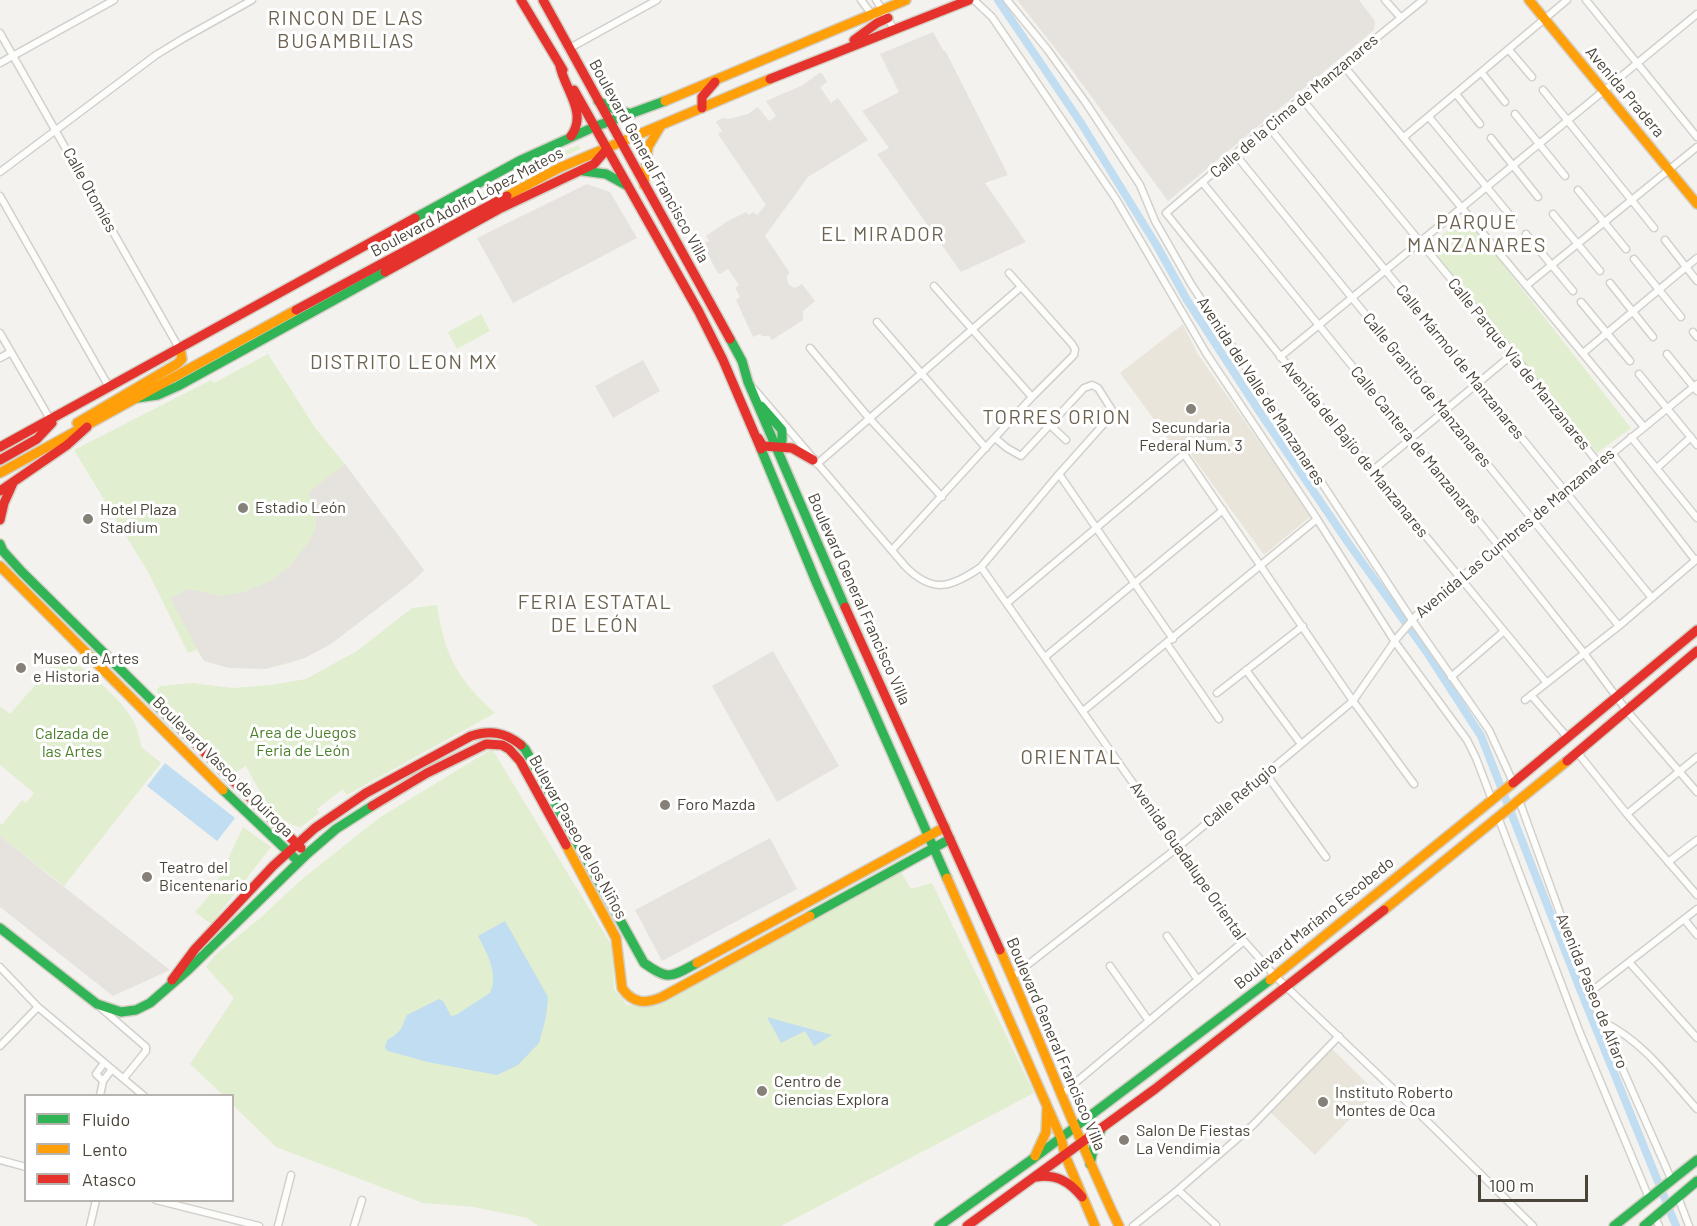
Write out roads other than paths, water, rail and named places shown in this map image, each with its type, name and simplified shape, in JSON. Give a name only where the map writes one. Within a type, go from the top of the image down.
[{"type":"main road","name":"Boulevard General Francisco Villa","points":[[521,0],[699,312],[723,360],[864,692],[930,836],[1061,1138],[1065,1155],[1095,1226]]},
{"type":"main road","name":"Boulevard General Francisco Villa","points":[[543,0],[742,361],[757,403],[782,430],[783,438],[776,446],[865,652],[1012,977],[1090,1164],[1119,1226]]},
{"type":"main road","name":"Boulevard Adolfo López Mateos","points":[[0,447],[401,224],[521,160],[594,127],[633,114],[719,77],[875,19],[906,0]]},
{"type":"main road","name":"Boulevard Adolfo López Mateos","points":[[0,473],[559,168],[848,47],[969,0]]},
{"type":"main road","name":"Avenida Pradera","points":[[1529,0],[1697,204]]},
{"type":"main road","points":[[848,47],[875,19]]},
{"type":"main road","points":[[555,146],[573,135],[580,121],[579,113],[561,77],[560,66]]},
{"type":"main road","points":[[702,108],[703,93],[719,77]]},
{"type":"main road","points":[[598,101],[614,109],[633,114]]},
{"type":"main road","points":[[644,185],[648,147],[660,127]]},
{"type":"main road","points":[[134,399],[158,395],[178,386],[499,209],[594,164],[607,149]]},
{"type":"main road","points":[[575,172],[599,171],[628,186]]},
{"type":"main road","points":[[57,442],[93,412],[177,364],[182,359],[180,348]]},
{"type":"main road","points":[[723,360],[742,361]]},
{"type":"main road","points":[[0,459],[43,435],[51,427],[50,419]]},
{"type":"main road","points":[[0,491],[17,477],[54,454],[94,420]]},
{"type":"main road","points":[[747,420],[763,446],[799,451],[815,462]]},
{"type":"main road","points":[[0,520],[9,489],[17,477]]},
{"type":"main road","name":"Boulevard Vasco de Quiroga","points":[[0,544],[22,572],[308,854]]},
{"type":"main road","name":"Boulevard Vasco de Quiroga","points":[[0,566],[299,862]]},
{"type":"main road","name":"Boulevard Mariano Escobedo","points":[[939,1226],[1061,1138],[1275,976],[1697,630]]},
{"type":"main road","name":"Boulevard Mariano Escobedo","points":[[967,1226],[1287,988],[1627,711],[1697,651]]},
{"type":"main road","name":"Bulevar Paseo de los Niños","points":[[170,984],[183,963],[297,844],[345,806],[476,734],[497,732],[518,741],[533,761],[644,963],[661,975],[675,975],[945,827]]},
{"type":"main road","name":"Bulevar Paseo de los Niños","points":[[0,928],[97,1004],[114,1012],[134,1011],[148,1005],[190,969],[336,829],[361,812],[457,758],[478,747],[494,744],[509,749],[520,761],[620,946],[620,984],[630,998],[644,1003],[652,1001],[804,920],[950,839]]},
{"type":"main road","points":[[798,909],[804,920]]},
{"type":"main road","points":[[1034,1158],[1046,1132],[1047,1108]]},
{"type":"main road","points":[[1090,1164],[1095,1142],[1103,1126]]},
{"type":"main road","points":[[1614,1226],[1697,1160]]},
{"type":"main road","points":[[1030,1179],[1042,1176],[1059,1177],[1069,1181],[1082,1197]]},
{"type":"main road","points":[[1644,1226],[1658,1218],[1675,1199],[1697,1181]]},
{"type":"street","points":[[0,63],[114,0]]},
{"type":"street","points":[[0,172],[156,55],[252,0]]},
{"type":"street","points":[[568,49],[657,0]]},
{"type":"street","points":[[861,0],[883,33]]},
{"type":"street","points":[[876,0],[894,29]]},
{"type":"street","points":[[974,0],[992,17],[1116,199],[1206,353],[1396,640],[1467,740],[1494,798]]},
{"type":"street","name":"Avenida del Valle de Manzanares","points":[[1007,0],[1047,49],[1140,185],[1155,221],[1191,284],[1411,621],[1489,730],[1510,784]]},
{"type":"street","points":[[1385,0],[1401,18]]},
{"type":"street","name":"Calle de la Cima de Manzanares","points":[[1166,213],[1268,126],[1423,0]]},
{"type":"street","points":[[1404,137],[1567,0]]},
{"type":"street","points":[[1586,0],[1697,137]]},
{"type":"street","points":[[1280,357],[1697,14]]},
{"type":"street","name":"Calle Otomíes","points":[[0,33],[180,348]]},
{"type":"street","points":[[1509,50],[1532,77]]},
{"type":"street","points":[[1343,64],[1644,427]]},
{"type":"street","points":[[1482,73],[1505,102]]},
{"type":"street","points":[[1543,90],[1654,228]]},
{"type":"street","points":[[1456,94],[1480,124]]},
{"type":"street","name":"Calle Parque Vía de Manzanares","points":[[1302,99],[1513,354],[1599,464]]},
{"type":"street","points":[[1515,114],[1565,176]]},
{"type":"street","points":[[1429,117],[1514,219]]},
{"type":"street","name":"Calle Mármol de Manzanares","points":[[1268,126],[1652,598]]},
{"type":"street","points":[[1491,138],[1538,196]]},
{"type":"street","points":[[1527,285],[1697,147]]},
{"type":"street","name":"Calle Granito de Manzanares","points":[[1236,153],[1620,626]]},
{"type":"street","name":"Calle Cantera de Manzanares","points":[[1202,182],[1499,546],[1627,711],[1697,792]]},
{"type":"street","points":[[1578,190],[1626,249]]},
{"type":"street","points":[[0,196],[110,387]]},
{"type":"street","name":"Avenida del Bajío de Manzanares","points":[[1166,213],[1372,471],[1546,683]]},
{"type":"street","points":[[1553,214],[1600,271]]},
{"type":"street","points":[[1526,234],[1573,291]]},
{"type":"street","points":[[1665,240],[1697,281]]},
{"type":"street","points":[[1582,353],[1697,258]]},
{"type":"street","points":[[1634,260],[1681,317]]},
{"type":"street","points":[[892,550],[1032,397],[1074,355],[1075,349],[1072,344],[1009,273]]},
{"type":"street","points":[[1610,284],[1653,338]]},
{"type":"street","points":[[934,286],[1032,397]]},
{"type":"street","points":[[815,462],[1021,287]]},
{"type":"street","points":[[1581,302],[1630,361]]},
{"type":"street","points":[[877,322],[986,448]]},
{"type":"street","points":[[0,333],[50,419]]},
{"type":"street","points":[[810,348],[869,418],[942,497]]},
{"type":"street","points":[[0,358],[11,352]]},
{"type":"street","points":[[1372,471],[1513,354]]},
{"type":"street","points":[[1667,354],[1696,387]]},
{"type":"street","points":[[1639,374],[1697,445]]},
{"type":"street","points":[[748,382],[912,573],[924,582],[935,586],[950,585],[981,567],[1110,417],[1111,406],[1098,387],[1092,385],[1084,388],[1021,456],[995,438]]},
{"type":"street","name":"Avenida Las Cumbres de Manzanares","points":[[1353,701],[1411,621],[1564,491],[1667,407],[1696,387]]},
{"type":"street","points":[[1050,425],[1066,440]]},
{"type":"street","points":[[1631,437],[1696,514]]},
{"type":"street","points":[[1657,468],[1691,437]]},
{"type":"street","points":[[1568,738],[1528,697],[1620,626],[1696,559],[1612,453]]},
{"type":"street","points":[[1007,603],[1184,454],[1353,701],[1414,784]]},
{"type":"street","points":[[1059,474],[1173,639]]},
{"type":"street","points":[[1045,657],[1223,510]]},
{"type":"street","points":[[1083,711],[1317,519]]},
{"type":"street","name":"Avenida Guadalupe Oriental","points":[[981,567],[1244,941],[1287,988],[1533,1226]]},
{"type":"street","points":[[1216,693],[1303,626]]},
{"type":"street","points":[[1451,677],[1503,632]]},
{"type":"street","points":[[1167,644],[1219,718]]},
{"type":"street","points":[[1246,670],[1301,744]]},
{"type":"street","name":"Calle Refugio","points":[[1012,977],[1177,848],[1353,701]]},
{"type":"street","points":[[1577,752],[1697,895]]},
{"type":"street","points":[[1627,814],[1697,757]]},
{"type":"street","points":[[1266,774],[1326,857]]},
{"type":"street","name":"Avenida Paseo de Alfaro","points":[[1517,801],[1589,993],[1669,1183]]},
{"type":"street","points":[[1500,815],[1580,1033],[1651,1196]]},
{"type":"street","points":[[1668,862],[1697,840]]},
{"type":"street","points":[[1589,993],[1697,909]]},
{"type":"street","points":[[1684,918],[1697,935]]},
{"type":"street","points":[[1167,936],[1198,980]]},
{"type":"street","points":[[1062,1094],[1244,941]]},
{"type":"street","points":[[1629,962],[1697,1038]]},
{"type":"street","points":[[1110,966],[1149,1021]]},
{"type":"street","points":[[0,967],[38,1007],[143,1094]]},
{"type":"street","points":[[97,1004],[146,1047],[146,1051],[124,1078]]},
{"type":"street","points":[[0,1046],[38,1007]]},
{"type":"street","points":[[1603,1022],[1623,1032],[1642,1047],[1697,1109]]},
{"type":"street","points":[[1133,1226],[1253,1125],[1339,1036]]},
{"type":"street","points":[[103,1081],[96,1074],[104,1063]]},
{"type":"street","points":[[100,1094],[103,1081],[112,1069]]},
{"type":"street","points":[[0,1160],[24,1166]]},
{"type":"street","points":[[278,1226],[291,1175]]},
{"type":"street","points":[[1178,1190],[1216,1225]]},
{"type":"street","points":[[1675,1199],[1689,1226]]},
{"type":"street","points":[[354,1226],[362,1200]]},
{"type":"street","points":[[90,1226],[96,1202]]},
{"type":"street","points":[[164,1202],[260,1226]]},
{"type":"water","points":[[165,763],[235,818],[217,841],[147,786]]},
{"type":"water","points":[[505,921],[548,997],[546,1017],[539,1043],[518,1065],[497,1075],[428,1062],[388,1051],[385,1048],[387,1040],[401,1029],[407,1015],[439,999],[443,1001],[451,1016],[456,1015],[490,993],[493,971],[478,936]]},
{"type":"water","points":[[767,1017],[832,1035],[814,1046],[805,1031],[781,1043]]},
{"type":"waterway","points":[[998,0],[1081,123],[1157,246],[1187,300],[1259,411],[1349,544],[1428,654],[1481,736],[1676,1226]]},
{"type":"place","name":"Secundaria Federal Num. 3","points":[[1191,409]]},
{"type":"place","name":"Estadio León","points":[[243,508]]},
{"type":"place","name":"Hotel Plaza Stadium","points":[[88,519]]},
{"type":"place","name":"Museo de Artes e Historia","points":[[21,668]]},
{"type":"place","name":"Foro Mazda","points":[[665,805]]},
{"type":"place","name":"Teatro del Bicentenario","points":[[147,877]]},
{"type":"place","name":"Centro de Ciencias Explora","points":[[762,1091]]},
{"type":"place","name":"Instituto Roberto Montes de Oca","points":[[1323,1102]]},
{"type":"place","name":"Salon De Fiestas La Vendimia","points":[[1124,1140]]},
{"type":"district","name":"RINCON DE LAS BUGAMBILIAS","points":[[346,30]]},
{"type":"district","name":"EL MIRADOR","points":[[883,234]]},
{"type":"district","name":"PARQUE MANZANARES","points":[[1477,234]]},
{"type":"district","name":"DISTRITO LEON MX","points":[[404,362]]},
{"type":"district","name":"TORRES ORION","points":[[1057,417]]},
{"type":"district","name":"FERIA ESTATAL DE LEÓN","points":[[595,614]]},
{"type":"district","name":"ORIENTAL","points":[[1071,757]]},
{"type":"park label","name":"Area de Juegos Feria de León","points":[[303,742]]},
{"type":"park label","name":"Calzada de las Artes","points":[[72,743]]}]
